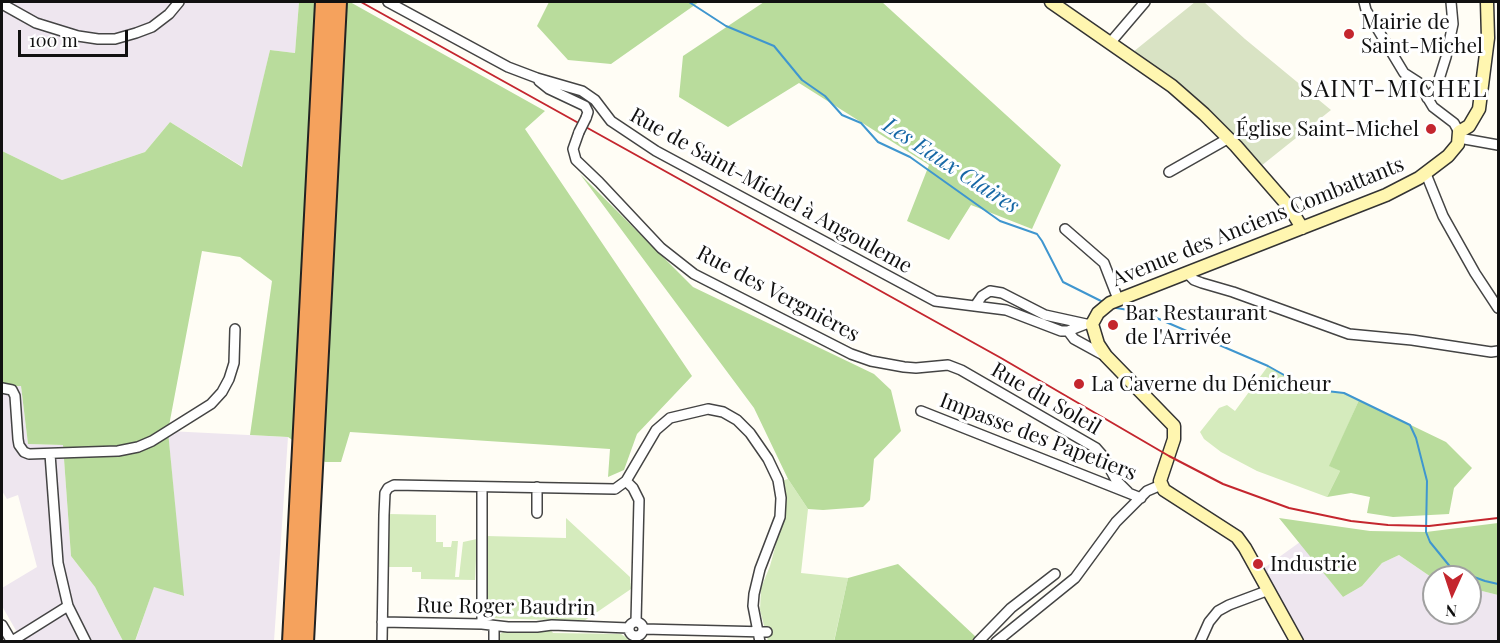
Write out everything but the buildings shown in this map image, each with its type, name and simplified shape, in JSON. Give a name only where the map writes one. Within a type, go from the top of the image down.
[{"type":"highway","points":[[291,642],[322,42],[333,4]]},
{"type":"highway","points":[[305,642],[333,4]]},
{"type":"street","points":[[2,4],[36,23],[78,36],[115,39],[152,27],[169,14],[179,2]]},
{"type":"street","name":"Rue de Saint-Michel à Angouleme","points":[[388,2],[497,62],[537,78],[582,91],[595,100],[618,127],[656,151],[918,293],[945,304],[1006,310],[1051,328],[1068,331]]},
{"type":"street","points":[[1051,2],[1172,86],[1229,138],[1290,208],[1302,228]]},
{"type":"street","points":[[1110,43],[1145,2]]},
{"type":"street","points":[[1364,2],[1366,10],[1404,73],[1418,82],[1433,107],[1454,123],[1459,135],[1498,145]]},
{"type":"street","points":[[1427,98],[1436,88],[1448,46],[1453,24],[1451,2]]},
{"type":"street","name":"Avenue des Anciens Combattants","points":[[1089,324],[1110,304],[1386,195],[1426,174],[1455,148],[1459,135],[1469,126],[1479,109],[1488,38],[1487,2]]},
{"type":"street","name":"Rue des Vergnières","points":[[537,78],[549,89],[585,106],[588,112],[573,149],[576,160],[661,248],[694,274],[850,354],[871,361],[904,367],[927,367]]},
{"type":"street","points":[[1169,172],[1229,138]]},
{"type":"street","points":[[1426,174],[1443,216],[1498,308]]},
{"type":"street","points":[[1065,229],[1104,263],[1110,304]]},
{"type":"street","points":[[1187,273],[1194,280],[1349,334],[1498,351]]},
{"type":"street","points":[[975,306],[982,296],[990,291],[1002,292],[1045,315],[1089,324]]},
{"type":"street","points":[[1089,324],[1068,331],[1074,339],[1106,356]]},
{"type":"street","points":[[1089,324],[1106,356],[1174,426],[1174,439],[1161,476],[1161,485],[1167,494],[1237,537],[1298,642]]},
{"type":"street","points":[[2,388],[12,390],[15,396],[18,439],[21,449],[29,454],[118,451],[138,447],[152,441],[211,404],[222,392],[234,363],[235,329]]},
{"type":"street","name":"Rue du Soleil","points":[[927,367],[948,364],[961,370],[1096,448],[1116,480],[1128,492]]},
{"type":"street","points":[[382,642],[385,493],[388,488],[394,485],[615,489],[626,482],[656,430],[670,417],[708,409],[723,412],[737,420],[750,433],[768,459],[778,480],[781,498],[780,517],[756,582],[753,606],[762,635],[636,631],[639,500],[633,488],[626,482]]},
{"type":"street","name":"Impasse des Papetiers","points":[[921,411],[1141,498]]},
{"type":"street","points":[[50,454],[58,563],[68,606],[86,642]]},
{"type":"street","points":[[996,642],[1075,578],[1116,522],[1147,491],[1161,485]]},
{"type":"street","points":[[482,487],[482,624]]},
{"type":"street","points":[[537,488],[537,513]]},
{"type":"street","points":[[978,642],[1011,608],[1054,574]]},
{"type":"street","points":[[1200,642],[1209,622],[1218,611],[1269,590]]},
{"type":"street","points":[[2,626],[12,641],[68,606]]},
{"type":"street","name":"Rue Roger Baudrin","points":[[382,622],[537,627],[552,625],[636,631]]},
{"type":"street","points":[[494,626],[494,642]]},
{"type":"shaded area","points":[[2,2],[299,2],[295,53],[270,50],[243,167],[170,122],[145,152],[62,180],[2,151]]},
{"type":"shaded area","points":[[21,386],[28,444],[63,445],[71,556],[95,587],[123,641],[22,641],[2,606],[2,588],[37,567],[18,495],[7,499],[2,491],[2,387]]},
{"type":"shaded area","points":[[168,431],[288,437],[274,641],[135,642],[154,586],[183,596]]},
{"type":"shaded area","points":[[1300,542],[1343,597],[1362,586],[1382,563],[1399,555],[1422,571],[1422,625],[1482,625],[1482,591],[1498,595],[1498,641],[1305,641],[1264,568]]},
{"type":"green space","points":[[299,2],[350,2],[545,111],[525,129],[692,376],[637,434],[624,470],[608,477],[610,449],[350,432],[341,462],[325,462],[288,437],[250,435],[272,281],[240,257],[202,251],[168,431],[184,596],[154,587],[135,641],[123,641],[95,587],[71,556],[63,445],[28,444],[21,386],[2,387],[2,151],[62,180],[145,152],[170,122],[242,167],[270,50],[295,53]]},
{"type":"green space","points":[[549,2],[699,2],[611,64],[568,60],[537,26]]},
{"type":"green space","points":[[764,2],[882,2],[1061,165],[1032,229],[971,205],[949,240],[907,221],[929,165],[799,83],[728,127],[679,97],[683,56]]},
{"type":"green space","points":[[1195,2],[1204,2],[1331,110],[1261,166],[1133,52]]},
{"type":"green space","points":[[580,174],[693,287],[874,374],[891,390],[901,431],[874,459],[870,500],[863,507],[808,509],[788,479],[754,408]]},
{"type":"green space","points":[[1268,366],[1309,389],[1344,393],[1359,400],[1330,466],[1340,471],[1327,497],[1257,471],[1221,452],[1204,439],[1200,432],[1219,408],[1227,405],[1235,411]]},
{"type":"green space","points":[[1359,400],[1446,442],[1472,468],[1454,488],[1449,514],[1393,517],[1367,513],[1370,497],[1351,493],[1327,497],[1340,471],[1329,466]]},
{"type":"green space","points":[[788,479],[808,509],[801,573],[848,578],[834,641],[768,641],[760,610],[761,588],[770,566],[782,522],[781,481]]},
{"type":"green space","points":[[389,514],[436,515],[436,542],[443,542],[443,547],[451,547],[452,541],[458,541],[455,577],[459,577],[463,542],[477,539],[475,580],[421,579],[421,572],[412,572],[412,567],[388,567]]},
{"type":"green space","points":[[566,518],[630,577],[631,589],[584,621],[487,618],[486,536],[566,538]]},
{"type":"green space","points":[[1279,518],[1370,531],[1426,532],[1498,523],[1498,595],[1482,591],[1482,565],[1422,565],[1422,571],[1399,555],[1382,563],[1362,586],[1343,597]]},
{"type":"green space","points":[[898,564],[976,637],[974,642],[834,642],[848,578]]},
{"type":"green space","points":[[550,629],[553,633],[621,634],[629,642],[498,642],[500,634],[505,631],[537,632]]},
{"type":"waterway","name":"Les Eaux Claires","points":[[689,2],[726,26],[774,46],[802,80],[825,96],[842,115],[861,123],[878,142],[910,157],[1000,221],[1037,234],[1063,282],[1103,302]]},
{"type":"waterway","name":"Les Eaux Claires","points":[[1111,307],[1145,313],[1268,366],[1309,389],[1344,393],[1410,425],[1416,438],[1427,481],[1426,532],[1430,542],[1452,569],[1498,584]]},
{"type":"railway","points":[[361,2],[1001,358],[1169,456],[1223,484],[1289,508],[1351,521],[1429,526],[1498,518]]},
{"type":"place","name":"Mairie de Saint-Michel","points":[[1349,34]]},
{"type":"place","name":"Église Saint-Michel","points":[[1431,129]]},
{"type":"place","name":"Bar Restaurant de l'Arrivée","points":[[1113,325]]},
{"type":"place","name":"La Caverne du Dénicheur","points":[[1079,384]]},
{"type":"place","name":"Industrie","points":[[1258,564]]},
{"type":"district","name":"SAINT-MICHEL","points":[[1394,90]]}]
